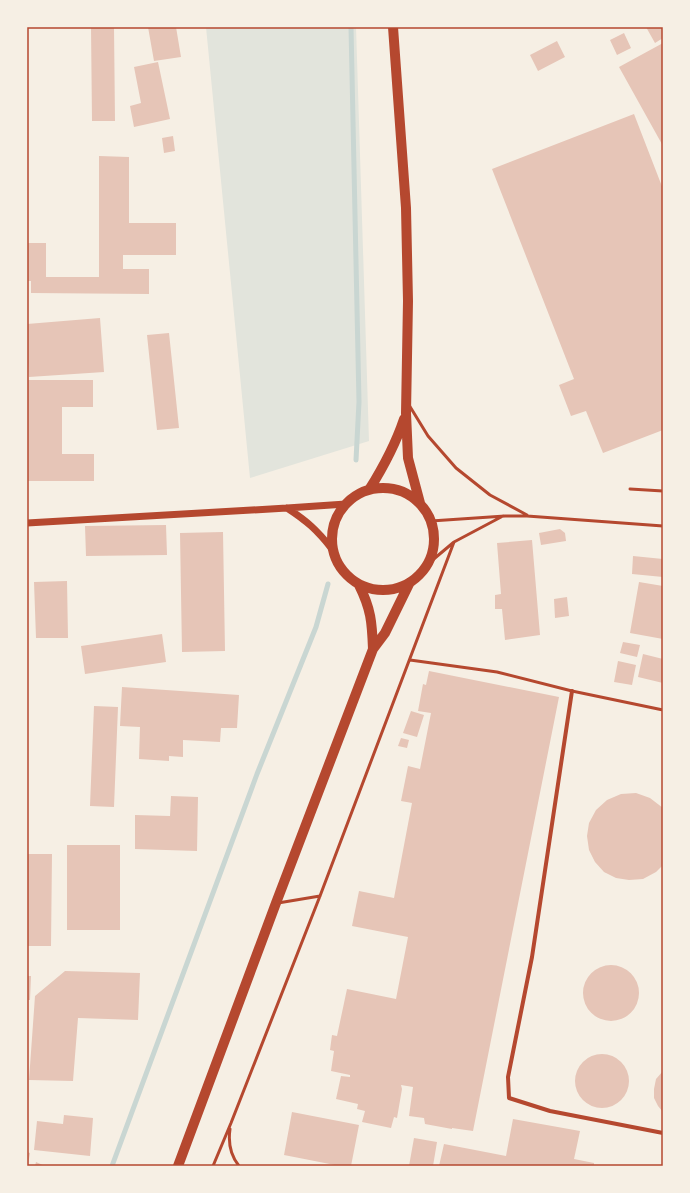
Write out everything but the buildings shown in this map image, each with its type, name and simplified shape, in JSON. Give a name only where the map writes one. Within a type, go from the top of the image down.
[{"type":"main road","points":[[393,27],[406,208],[408,301],[406,413],[408,458],[420,503],[431,521],[434,535],[434,550],[429,564],[420,575],[409,584],[393,590],[375,590],[359,585],[349,578],[336,560],[332,549],[332,533],[336,517],[346,504],[356,495],[369,490],[382,488],[396,489],[409,495],[420,503]]},
{"type":"main road","points":[[369,490],[385,465],[397,440],[406,413]]},
{"type":"main road","points":[[178,1166],[373,649],[385,633],[409,584]]},
{"type":"main road","points":[[359,585],[368,603],[372,626],[373,649]]},
{"type":"street","points":[[27,523],[346,504]]},
{"type":"street","points":[[287,508],[304,519],[319,532],[332,549]]},
{"type":"street","points":[[572,691],[532,957],[508,1077],[509,1098],[550,1112],[663,1134]]},
{"type":"lane","points":[[406,400],[428,436],[456,468],[490,495],[527,516]]},
{"type":"lane","points":[[630,489],[663,491]]},
{"type":"lane","points":[[429,564],[454,542],[505,516]]},
{"type":"lane","points":[[431,521],[527,516],[663,526]]},
{"type":"lane","points":[[213,1166],[320,896],[454,542]]},
{"type":"lane","points":[[410,660],[497,672],[572,691],[663,710]]},
{"type":"lane","points":[[276,903],[320,896]]},
{"type":"lane","points":[[231,1123],[229,1142],[230,1152],[239,1166]]},
{"type":"shaded area","points":[[206,27],[356,27],[369,441],[250,478]]},
{"type":"waterway","points":[[351,27],[359,402],[356,460]]},
{"type":"waterway","points":[[112,1166],[257,774],[316,627],[328,584]]}]
